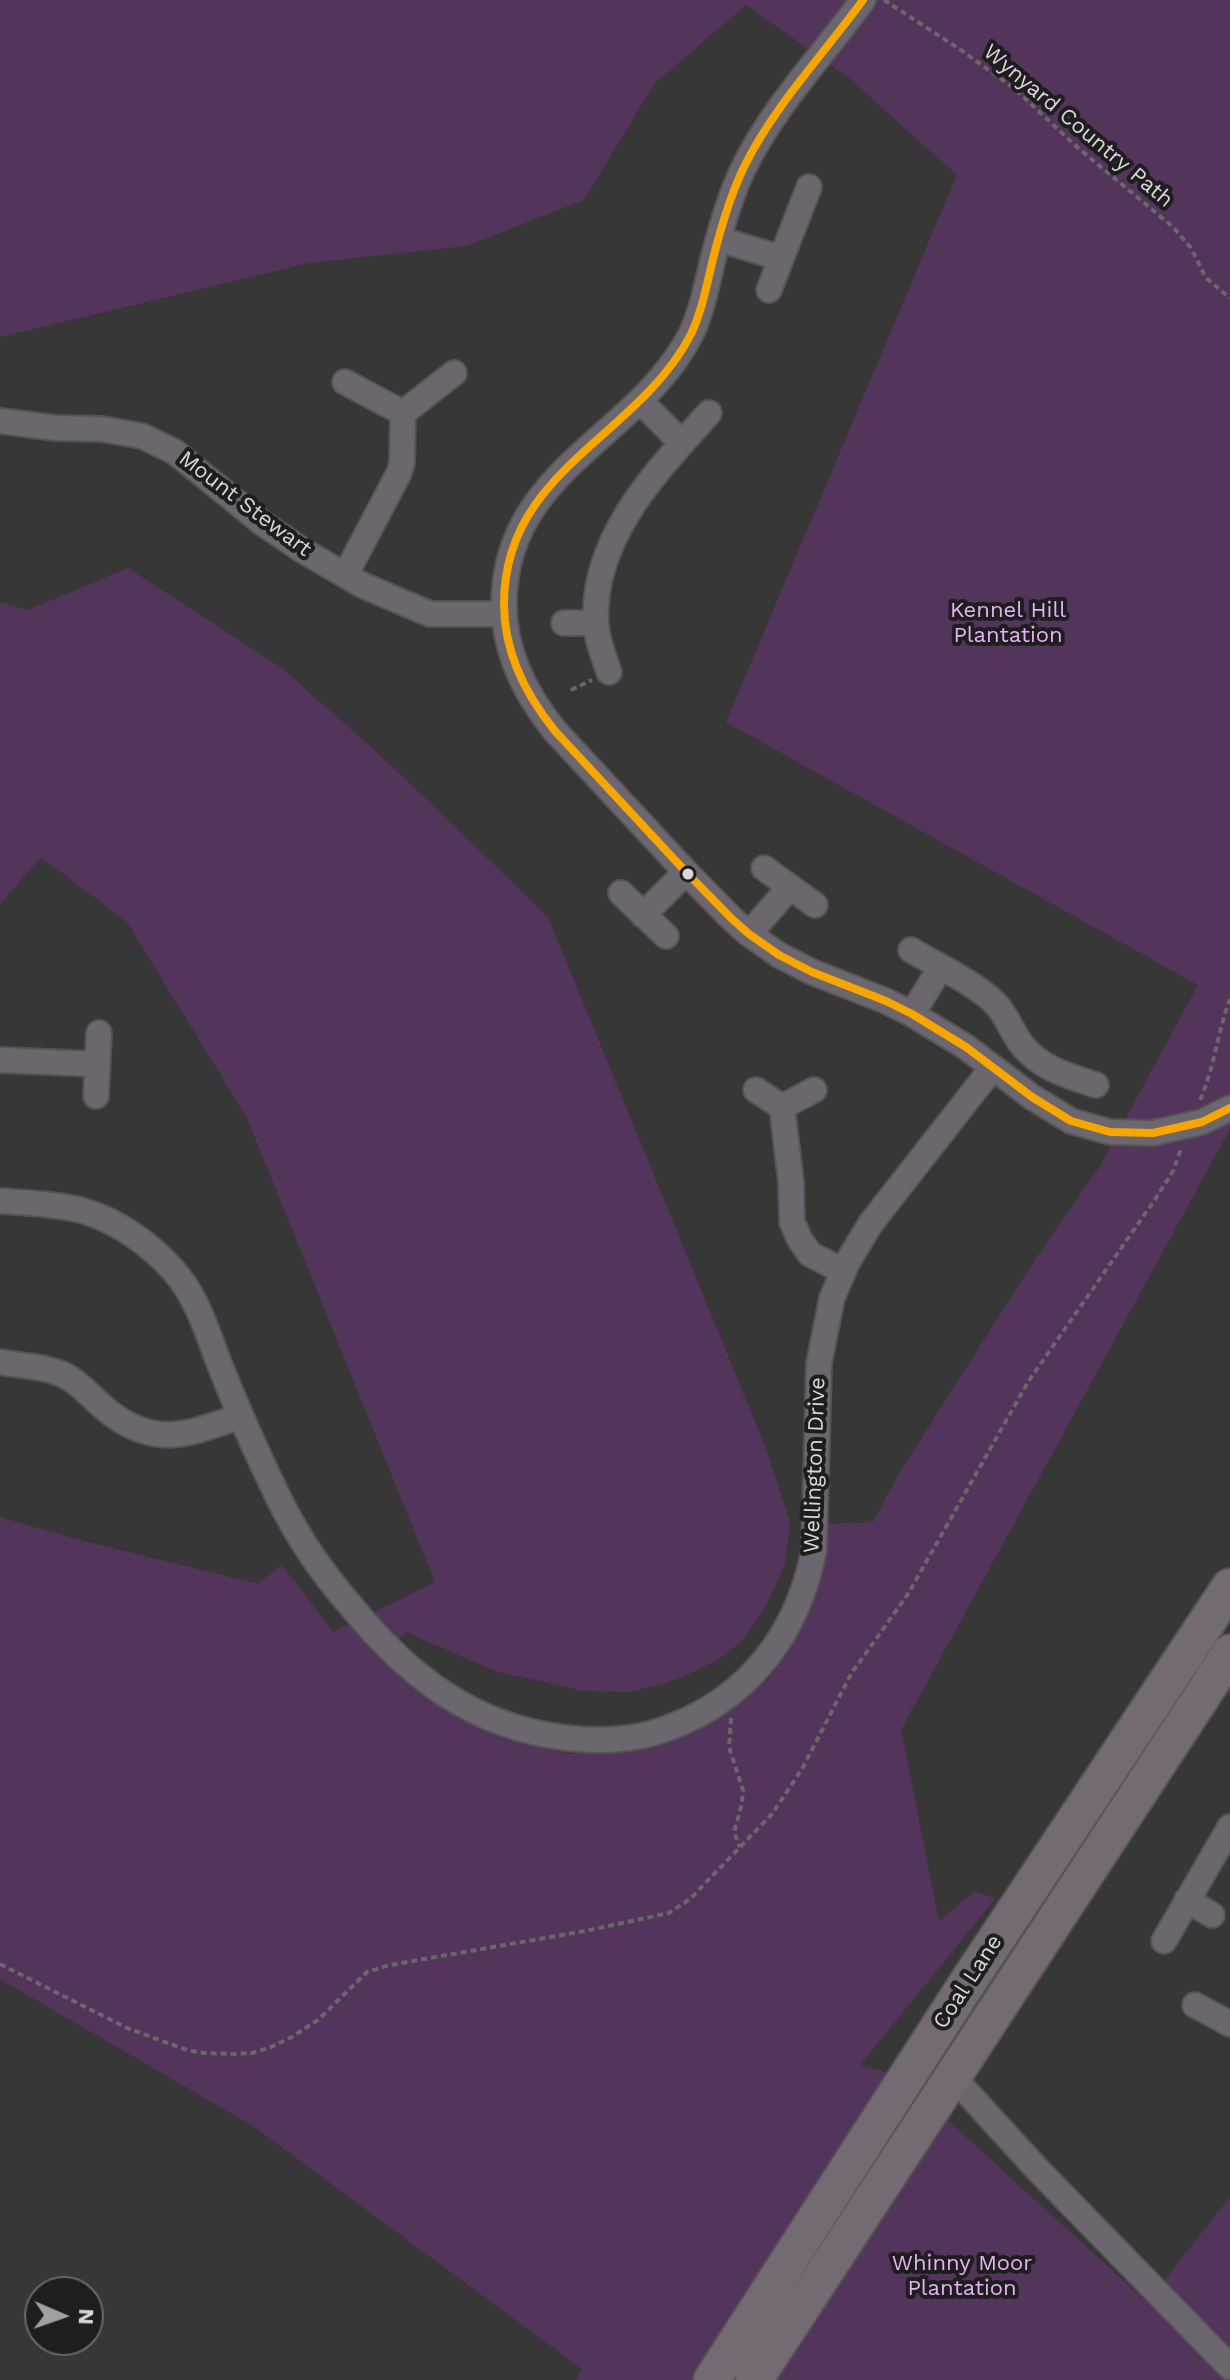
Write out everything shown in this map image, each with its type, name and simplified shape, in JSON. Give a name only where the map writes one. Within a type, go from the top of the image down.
[{"type":"highway","name":"Coal Lane","points":[[712,2380],[959,1996],[1230,1587]]},
{"type":"highway","name":"Coal Lane","points":[[754,2380],[1230,1653]]},
{"type":"street","points":[[863,0],[760,138],[730,200],[702,305],[691,333],[670,369],[542,494],[524,523],[510,557],[504,585],[504,614],[511,652],[523,684],[538,710],[732,919],[779,955],[912,1014],[966,1047],[1032,1097],[1071,1121],[1110,1132],[1153,1133],[1202,1122],[1230,1108]]},
{"type":"street","points":[[769,290],[809,187]]},
{"type":"street","points":[[718,239],[781,258]]},
{"type":"street","points":[[403,413],[454,373]]},
{"type":"street","points":[[345,382],[403,413]]},
{"type":"street","points":[[640,401],[682,443]]},
{"type":"street","points":[[346,574],[399,473],[403,413]]},
{"type":"street","points":[[609,672],[596,623],[601,580],[614,537],[631,507],[709,413]]},
{"type":"street","name":"Mount Stewart","points":[[0,421],[56,428],[102,429],[142,436],[175,452],[261,522],[362,585],[430,614],[504,614]]},
{"type":"street","points":[[564,623],[596,623]]},
{"type":"street","points":[[764,868],[815,905]]},
{"type":"street","points":[[643,915],[686,872]]},
{"type":"street","points":[[749,934],[790,887]]},
{"type":"street","points":[[621,893],[666,936]]},
{"type":"street","points":[[911,950],[996,1003],[1023,1047],[1039,1062],[1056,1072],[1096,1085]]},
{"type":"street","points":[[912,1014],[941,967]]},
{"type":"street","points":[[96,1096],[99,1033]]},
{"type":"street","points":[[0,1060],[97,1064]]},
{"type":"street","name":"Wellington Drive","points":[[0,1201],[87,1212],[134,1235],[176,1272],[195,1302],[241,1416],[305,1547],[368,1627],[407,1667],[444,1695],[499,1723],[549,1736],[593,1741],[623,1739],[653,1734],[694,1719],[729,1696],[769,1656],[792,1619],[810,1575],[814,1550],[819,1363],[828,1313],[843,1271],[871,1223],[993,1067]]},
{"type":"street","points":[[756,1090],[782,1107],[791,1182],[792,1222],[800,1240],[810,1254],[843,1271]]},
{"type":"street","points":[[782,1107],[814,1090]]},
{"type":"street","points":[[0,1362],[55,1372],[70,1378],[113,1415],[139,1431],[154,1435],[185,1435],[241,1416]]},
{"type":"street","points":[[1164,1941],[1230,1827]]},
{"type":"street","points":[[1187,1900],[1212,1915]]},
{"type":"street","points":[[1195,2005],[1230,2024]]},
{"type":"street","points":[[953,2077],[1038,2170],[1230,2367]]},
{"type":"path","name":"Wynyard Country Path","points":[[884,0],[1015,89],[1077,147],[1173,227],[1191,248],[1206,278],[1230,298]]},
{"type":"path","points":[[729,1696],[729,1747],[743,1790],[734,1832],[740,1847]]},
{"type":"green space","name":"Kennel Hill Plantation","points":[[0,0],[1230,0],[1230,1129],[901,1730],[939,1921],[975,1891],[995,1899],[860,2065],[891,2074],[692,2380],[576,2380],[582,2369],[253,2126],[0,1979],[0,1517],[258,1584],[282,1565],[333,1632],[435,1582],[247,1118],[127,922],[41,857],[0,904],[0,602],[28,610],[128,568],[283,669],[391,765],[548,917],[765,1446],[790,1522],[785,1564],[766,1606],[742,1641],[719,1659],[663,1684],[628,1692],[584,1691],[495,1671],[406,1632],[380,1656],[445,1710],[507,1740],[570,1754],[642,1750],[694,1733],[768,1680],[797,1636],[818,1590],[827,1550],[827,1524],[873,1522],[898,1475],[1034,1261],[1100,1166],[1198,985],[726,722],[957,175],[849,78],[746,5],[654,84],[584,200],[466,246],[309,263],[0,337]]},
{"type":"green space","name":"Whinny Moor Plantation","points":[[944,2117],[1147,2302],[1230,2197],[1230,2380],[762,2380]]},
{"type":"transit line","points":[[863,0],[784,102],[744,167],[723,223],[695,325],[668,370],[549,487],[526,519],[510,558],[504,604],[512,656],[534,702],[555,731],[732,919],[779,955],[912,1014],[966,1047],[1032,1097],[1071,1121],[1110,1132],[1153,1133],[1202,1122],[1230,1108]]}]
